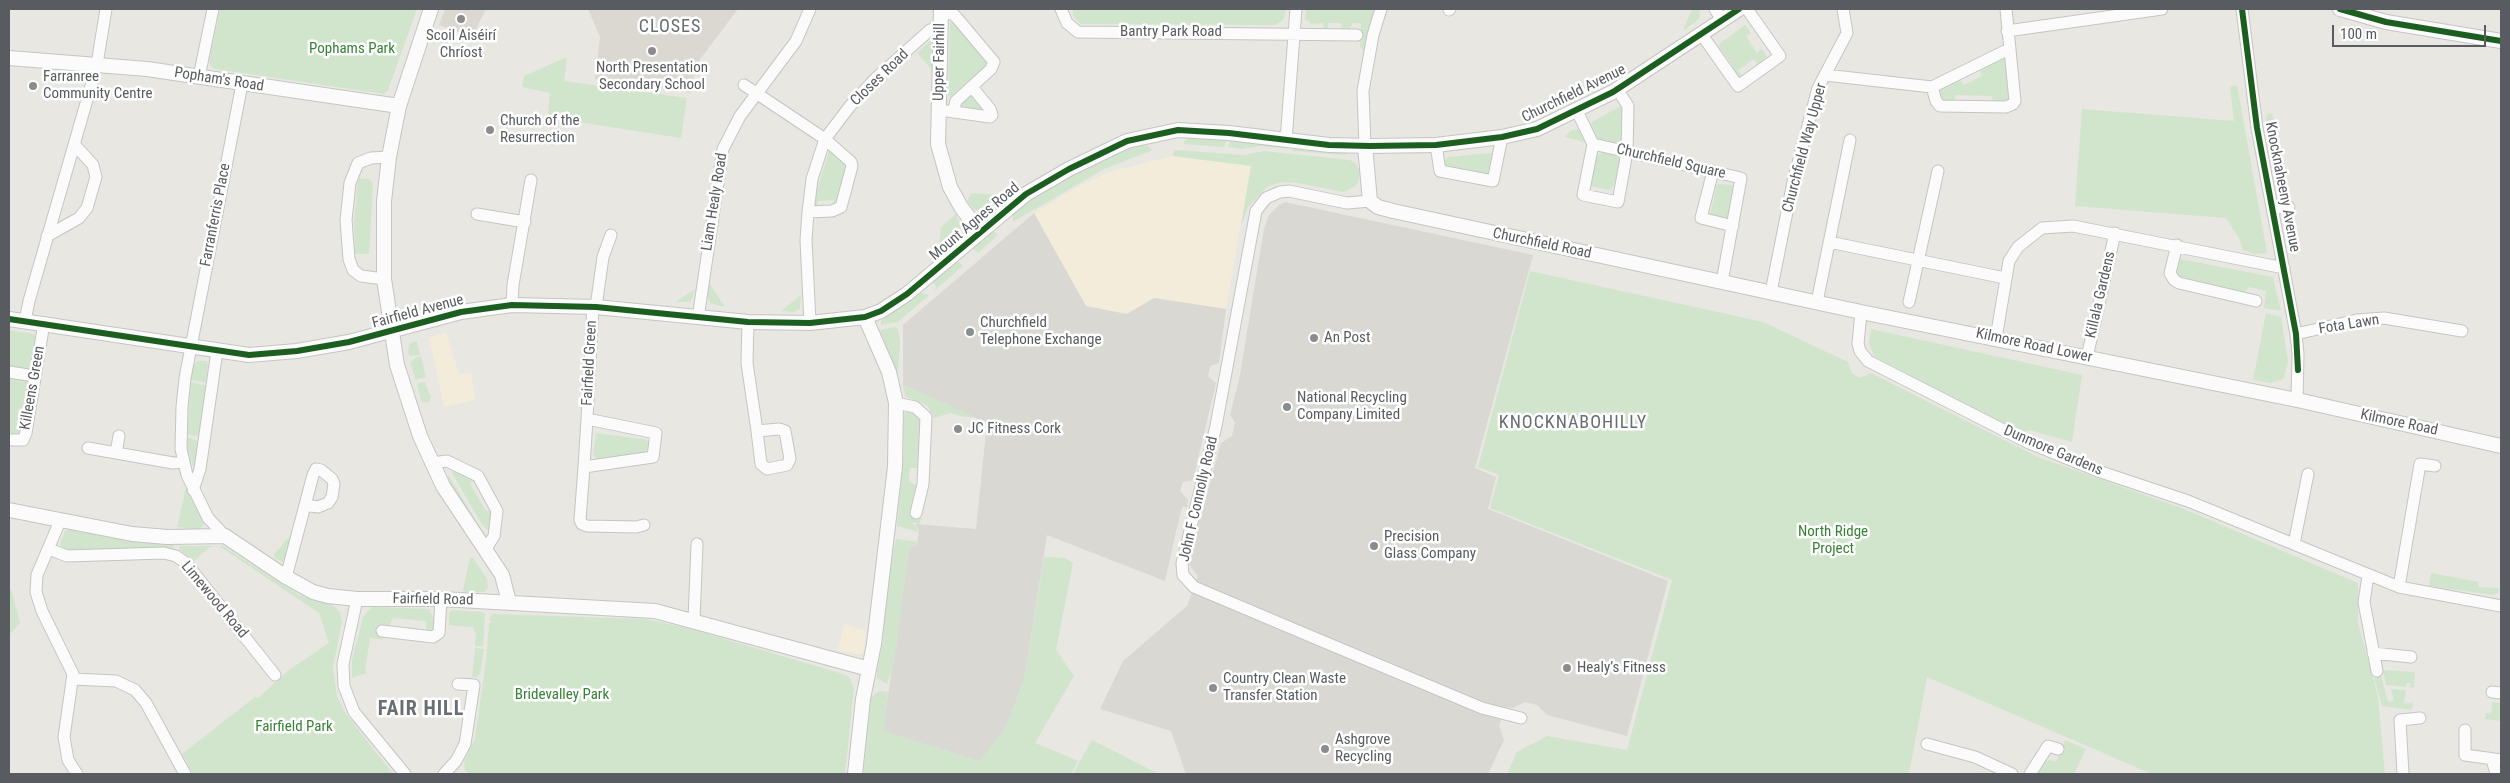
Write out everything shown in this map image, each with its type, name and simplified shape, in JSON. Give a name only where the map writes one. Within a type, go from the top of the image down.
[{"type":"street","points":[[25,321],[28,301],[93,78],[106,9]]},
{"type":"street","points":[[199,76],[213,9]]},
{"type":"street","points":[[431,9],[399,106],[389,157],[384,201],[384,279],[397,365],[420,436],[443,486],[502,575],[509,602]]},
{"type":"street","name":"Liam Healy Road","points":[[698,318],[722,149],[730,132],[756,94],[796,41],[810,9]]},
{"type":"street","name":"Bantry Park Road","points":[[1061,9],[1067,23],[1078,32],[1293,33]]},
{"type":"street","points":[[1286,140],[1296,9]]},
{"type":"street","points":[[1370,201],[1368,146],[1362,91],[1372,35],[1382,9]]},
{"type":"street","name":"Churchfield Avenue","points":[[1368,146],[1436,145],[1502,137],[1537,129],[1617,90],[1702,35],[1719,14],[1739,9]]},
{"type":"street","points":[[1702,35],[1738,86],[1780,56],[1747,9]]},
{"type":"street","name":"Churchfield Way Upper","points":[[1771,292],[1793,182],[1818,88],[1847,33],[1843,9]]},
{"type":"street","points":[[1932,87],[1936,101],[1940,106],[2010,106],[2015,101],[2006,9]]},
{"type":"street","points":[[2007,31],[2162,9]]},
{"type":"street","name":"Knocknaheeny Avenue","points":[[2242,9],[2256,120],[2296,334],[2298,354],[2297,400]]},
{"type":"street","points":[[2340,9],[2386,22],[2501,41]]},
{"type":"street","name":"Upper Fairhill","points":[[953,112],[956,101],[992,69],[993,60],[953,14],[942,15],[938,144],[946,178],[961,207],[980,232]]},
{"type":"street","name":"Closes Road","points":[[810,323],[806,240],[808,212],[812,179],[825,139],[850,106],[876,78],[930,30],[942,15]]},
{"type":"street","points":[[1293,33],[1357,35]]},
{"type":"street","points":[[1825,75],[1932,87],[2009,49]]},
{"type":"street","name":"Popham's Road","points":[[9,58],[96,64],[199,76],[242,84],[399,106]]},
{"type":"street","name":"Farranferris Place","points":[[183,462],[182,407],[191,346],[242,84]]},
{"type":"street","points":[[744,85],[825,139],[845,155],[852,166],[841,207],[832,211],[808,212]]},
{"type":"street","name":"Upper Fairhill","points":[[939,110],[990,117],[992,115],[990,109],[972,87]]},
{"type":"street","points":[[1576,109],[1593,144],[1583,195],[1618,202],[1627,152],[1628,106],[1617,90]]},
{"type":"street","name":"Mount Agnes Road","points":[[865,317],[881,311],[907,294],[1004,210],[1040,185],[1092,157],[1143,136],[1178,130],[1200,130],[1286,140],[1368,146]]},
{"type":"street","points":[[1436,145],[1440,172],[1493,181],[1502,137]]},
{"type":"street","points":[[1817,302],[1850,140]]},
{"type":"street","points":[[47,236],[79,218],[87,208],[94,185],[96,177],[93,166],[74,144]]},
{"type":"street","name":"Churchfield Square","points":[[1593,144],[1742,178],[1722,282]]},
{"type":"street","points":[[384,279],[361,276],[353,270],[349,259],[346,220],[350,183],[358,162],[371,158],[389,157]]},
{"type":"street","points":[[1713,171],[1701,218],[1733,226]]},
{"type":"street","points":[[1908,302],[1938,171]]},
{"type":"street","points":[[512,305],[513,285],[531,180]]},
{"type":"street","name":"John F Connolly Road","points":[[1370,201],[1347,203],[1289,191],[1280,192],[1266,198],[1256,211],[1216,426],[1182,563],[1183,576],[1194,587],[1319,640],[1482,708],[1521,718]]},
{"type":"street","name":"Churchfield Road","points":[[1370,201],[1378,207],[1451,225],[1771,292]]},
{"type":"street","points":[[2273,208],[2289,207]]},
{"type":"street","points":[[477,214],[525,222]]},
{"type":"street","name":"Killala Gardens","points":[[1996,338],[2009,261],[2018,247],[2042,228],[2073,226],[2284,268]]},
{"type":"street","name":"Fairfield Green","points":[[611,234],[603,258],[594,306],[582,524],[636,527],[644,525]]},
{"type":"street","name":"Killala Gardens","points":[[2087,357],[2115,234]]},
{"type":"street","points":[[1829,242],[2005,278]]},
{"type":"street","points":[[2177,246],[2170,273],[2174,280],[2179,283],[2256,301]]},
{"type":"street","name":"Kilmore Road Lower","points":[[1771,292],[2297,400]]},
{"type":"street","name":"Fairfield Avenue","points":[[9,319],[216,351],[249,354],[297,351],[392,332],[461,312],[512,305],[594,306],[748,322],[810,323],[865,317]]},
{"type":"street","name":"Dunmore Gardens","points":[[1861,312],[1860,352],[1874,364],[2029,443],[2098,471],[2188,501],[2368,576],[2399,587],[2501,606]]},
{"type":"street","points":[[855,774],[862,699],[869,670],[895,468],[896,403],[889,372],[865,317]]},
{"type":"street","name":"Fota Lawn","points":[[2296,334],[2357,320],[2384,318],[2462,331]]},
{"type":"street","points":[[748,322],[747,363],[756,431]]},
{"type":"street","name":"Killeens Green","points":[[9,440],[23,440],[26,433],[44,323]]},
{"type":"street","points":[[194,490],[200,469],[216,351]]},
{"type":"street","points":[[9,372],[35,376]]},
{"type":"street","name":"Kilmore Road","points":[[2297,400],[2501,446]]},
{"type":"street","points":[[896,403],[915,407],[926,418],[923,475],[916,513]]},
{"type":"street","name":"Fairfield Green","points":[[584,466],[653,457],[656,433],[587,419]]},
{"type":"street","points":[[116,453],[119,436]]},
{"type":"street","points":[[88,448],[173,463],[183,462],[208,518],[225,536]]},
{"type":"street","points":[[432,463],[448,461],[478,476],[497,511],[494,536],[485,550]]},
{"type":"street","points":[[2399,587],[2420,464],[2435,466]]},
{"type":"street","points":[[2294,544],[2308,474]]},
{"type":"street","points":[[911,475],[923,475]]},
{"type":"street","points":[[286,578],[305,505]]},
{"type":"street","points":[[9,510],[60,521],[156,536],[225,536]]},
{"type":"street","points":[[60,521],[37,575],[36,592],[42,611],[71,669],[73,679],[64,737],[68,760],[77,774]]},
{"type":"street","name":"Fairfield Road","points":[[225,536],[286,578],[320,594],[357,599],[441,599],[638,608],[694,620],[869,670]]},
{"type":"street","points":[[694,620],[697,544]]},
{"type":"street","name":"Limewood Road","points":[[49,549],[69,556],[164,553],[176,556],[186,563],[275,675]]},
{"type":"street","points":[[2368,576],[2363,598],[2376,671]]},
{"type":"street","points":[[357,599],[343,664],[344,686],[354,712],[405,774]]},
{"type":"street","points":[[382,631],[433,637],[439,633],[441,599]]},
{"type":"street","points":[[2373,653],[2411,657]]},
{"type":"street","points":[[73,679],[116,681],[135,690],[146,703],[185,774]]},
{"type":"street","points":[[444,774],[456,761],[465,744],[474,685],[458,684]]},
{"type":"street","points":[[2403,774],[2400,720],[2420,718]]},
{"type":"street","points":[[2465,730],[2465,755],[2497,759],[2496,774]]},
{"type":"street","points":[[1927,744],[1975,757],[2012,774]]},
{"type":"street","points":[[2030,774],[2048,746],[2058,749]]},
{"type":"shaded area","name":"Scoil Aiséirí Chríost","points":[[445,9],[486,9],[472,37],[439,25]]},
{"type":"shaded area","name":"North Presentation Secondary School","points":[[588,9],[738,9],[695,66],[691,93],[595,79],[600,37]]},
{"type":"shaded area","points":[[1173,156],[1251,166],[1226,309],[1154,298],[1127,314],[1086,306],[1034,213],[1077,187],[1109,172]]},
{"type":"shaded area","points":[[1285,202],[1533,255],[1475,468],[1496,477],[1488,509],[1668,581],[1627,736],[1547,715],[1537,705],[1525,702],[1513,708],[1506,707],[1499,726],[1504,740],[1488,774],[1186,774],[1171,731],[1100,709],[1123,661],[1187,606],[1198,576],[1188,563],[1221,443],[1232,436],[1235,422],[1230,415],[1240,375],[1264,229],[1269,215]]},
{"type":"shaded area","points":[[1034,213],[1086,306],[1127,314],[1154,298],[1226,309],[1219,363],[1210,366],[1208,376],[1216,383],[1193,480],[1183,482],[1180,491],[1188,500],[1187,508],[1183,506],[1180,514],[1165,581],[1047,535],[1024,680],[1006,727],[980,762],[883,731],[909,549],[917,544],[919,530],[915,524],[976,529],[987,423],[903,385],[903,325]]},
{"type":"shaded area","points":[[446,332],[459,374],[471,373],[475,400],[444,407],[429,338]]},
{"type":"shaded area","points":[[844,624],[866,631],[863,654],[838,650]]},
{"type":"green space","name":"Pophams Park","points":[[220,9],[417,9],[388,90],[384,94],[215,69],[209,61]]},
{"type":"green space","points":[[1073,9],[1286,9],[1284,19],[1275,25],[1081,24],[1073,16]]},
{"type":"green space","points":[[1306,9],[1376,9],[1364,51],[1360,47],[1361,23],[1353,23],[1349,30],[1342,30],[1341,23],[1328,23],[1328,30],[1324,31],[1323,23],[1311,24],[1307,20],[1305,21]]},
{"type":"green space","points":[[1692,9],[1699,9],[1700,18],[1683,31]]},
{"type":"green space","points":[[952,21],[988,62],[987,65],[950,97],[948,94],[950,23]]},
{"type":"green space","points":[[1745,25],[1751,33],[1746,36],[1757,53],[1762,49],[1767,57],[1758,64],[1754,59],[1738,70],[1742,76],[1737,79],[1730,70],[1733,66],[1718,45]]},
{"type":"green space","points":[[930,41],[933,42],[932,70],[917,53]]},
{"type":"green space","points":[[567,57],[564,81],[687,98],[681,138],[552,118],[548,114],[550,93],[522,87],[524,76]]},
{"type":"green space","points":[[2000,59],[2006,60],[2009,102],[1993,104],[1992,96],[1955,95],[1955,102],[1942,102],[1939,94],[1942,88],[1959,79],[1964,85],[1982,76],[1979,69]]},
{"type":"green space","points":[[2237,85],[2267,253],[2255,254],[2243,250],[2239,238],[2226,218],[2075,206],[2082,109],[2234,121],[2230,87]]},
{"type":"green space","points":[[972,94],[986,111],[960,110],[959,104]]},
{"type":"green space","points":[[1621,106],[1624,107],[1625,117],[1621,140],[1624,142],[1621,145],[1602,142],[1595,138],[1590,128],[1592,122]]},
{"type":"green space","points":[[2272,113],[2286,189],[2285,199],[2279,193],[2265,124],[2267,115]]},
{"type":"green space","points":[[1581,128],[1587,140],[1584,142],[1565,137],[1570,131]]},
{"type":"green space","points":[[1188,137],[1224,138],[1226,142],[1224,147],[1183,144]]},
{"type":"green space","points":[[1230,140],[1288,147],[1288,149],[1261,146],[1242,149],[1228,147]]},
{"type":"green space","points":[[1136,146],[1147,146],[1153,150],[1104,169],[1013,222],[1013,213],[1066,176]]},
{"type":"green space","points":[[1293,149],[1346,152],[1345,155],[1293,151]]},
{"type":"green space","points":[[1175,150],[1244,155],[1264,151],[1350,160],[1355,163],[1360,171],[1359,181],[1355,186],[1344,192],[1282,182],[1267,187],[1248,207],[1241,225],[1251,166],[1172,156]]},
{"type":"green space","points":[[829,151],[847,163],[837,204],[833,207],[834,200],[818,201],[817,209],[814,206],[817,190]]},
{"type":"green space","points":[[1602,152],[1618,156],[1620,159],[1614,185],[1610,190],[1590,186],[1597,156]]},
{"type":"green space","points":[[1493,154],[1490,173],[1486,175],[1444,167],[1443,161],[1448,157]]},
{"type":"green space","points":[[358,178],[369,179],[373,184],[369,254],[355,254],[354,224]]},
{"type":"green space","points":[[1717,185],[1732,185],[1734,189],[1729,219],[1724,221],[1710,215]]},
{"type":"green space","points":[[971,193],[1000,195],[977,211],[967,202]]},
{"type":"green space","points":[[956,214],[961,228],[939,248],[941,227]]},
{"type":"green space","points":[[992,230],[998,235],[978,253],[972,247]]},
{"type":"green space","points":[[2180,259],[2273,277],[2281,311],[2264,308],[2266,291],[2249,287],[2245,292],[2181,277],[2178,275],[2176,266]]},
{"type":"green space","points":[[957,260],[963,266],[934,291],[936,287],[933,282]]},
{"type":"green space","name":"North Ridge Project","points":[[1530,271],[1763,322],[1848,362],[1852,373],[1860,378],[1871,373],[2038,457],[2184,509],[2358,583],[2358,623],[2378,696],[2385,774],[2152,774],[1927,677],[1909,774],[1507,774],[1517,752],[1547,736],[1627,750],[1672,580],[1490,508],[1499,475],[1478,467]]},
{"type":"green space","points":[[709,283],[725,307],[710,303],[707,295]]},
{"type":"green space","points":[[695,289],[689,302],[675,302]]},
{"type":"green space","points":[[920,293],[929,295],[898,322],[881,325],[881,321]]},
{"type":"green space","points":[[801,295],[800,309],[793,312],[781,311]]},
{"type":"green space","points":[[2266,313],[2281,317],[2288,361],[2284,377],[2281,380],[2270,383],[2253,380]]},
{"type":"green space","points":[[895,327],[898,329],[900,342],[898,376],[880,330]]},
{"type":"green space","points":[[1871,329],[2082,375],[2072,442],[2029,430],[2021,433],[1874,356],[1869,343]]},
{"type":"green space","points":[[9,330],[34,334],[37,339],[32,367],[22,369],[9,368]]},
{"type":"green space","points":[[417,341],[420,355],[410,356],[408,353],[409,344]]},
{"type":"green space","points":[[421,356],[426,377],[416,380],[410,363],[415,358]]},
{"type":"green space","points":[[197,361],[206,361],[208,364],[206,382],[191,380],[192,368]]},
{"type":"green space","points":[[9,375],[26,380],[29,385],[22,429],[18,434],[10,435]]},
{"type":"green space","points":[[191,382],[208,386],[199,434],[196,436],[187,434]]},
{"type":"green space","points":[[425,382],[431,398],[428,402],[422,402],[417,386],[419,383]]},
{"type":"green space","points":[[903,385],[975,417],[964,417],[950,413],[934,418],[928,406],[905,396]]},
{"type":"green space","points":[[911,410],[917,413],[921,421],[919,468],[910,468],[909,482],[916,485],[909,515],[921,518],[920,524],[912,522],[919,532],[897,526],[903,464],[904,413]]},
{"type":"green space","points":[[596,433],[643,439],[648,441],[650,445],[646,452],[641,454],[597,459],[593,455]]},
{"type":"green space","points":[[187,437],[198,441],[195,471],[188,454]]},
{"type":"green space","points":[[456,468],[476,479],[470,484],[486,511],[493,509],[490,529],[486,529],[481,523],[452,473]]},
{"type":"green space","points":[[449,476],[481,529],[479,531],[447,477]]},
{"type":"green space","points":[[186,488],[205,522],[200,530],[177,527]]},
{"type":"green space","points":[[70,528],[173,543],[173,549],[69,551],[63,549],[60,544],[65,531]]},
{"type":"green space","points":[[290,536],[285,561],[280,561],[275,558],[274,554]]},
{"type":"green space","points":[[896,539],[918,542],[909,549],[894,663],[887,684],[877,678],[877,671],[883,642],[889,571]]},
{"type":"green space","points":[[180,546],[219,546],[210,547],[194,561],[179,549]]},
{"type":"green space","name":"Fairfield Park","points":[[219,546],[223,546],[299,595],[333,605],[340,612],[342,622],[333,667],[337,696],[346,714],[393,774],[193,774],[182,754],[255,697],[258,698],[289,670],[329,643],[319,613]]},
{"type":"green space","points":[[1044,557],[1065,558],[1073,563],[1056,650],[1074,676],[1035,743],[1078,761],[1071,774],[863,774],[871,697],[879,691],[888,692],[884,731],[980,761],[1006,727],[1024,680]]},
{"type":"green space","points":[[470,558],[473,558],[487,579],[488,588],[484,592],[465,592],[463,590]]},
{"type":"green space","points":[[2431,573],[2479,582],[2478,587],[2499,588],[2498,592],[2494,595],[2429,586]]},
{"type":"green space","points":[[9,587],[20,623],[9,635]]},
{"type":"green space","points":[[372,607],[429,609],[433,617],[436,617],[435,628],[432,632],[426,631],[426,621],[393,618],[389,626],[382,625],[380,637],[385,640],[370,638],[365,671],[367,673],[352,678],[352,660],[363,617]]},
{"type":"green space","points":[[452,610],[483,612],[485,614],[483,646],[475,646],[476,635],[473,627],[449,625],[449,613]]},
{"type":"green space","name":"Bridevalley Park","points":[[492,614],[645,619],[687,628],[843,674],[849,677],[854,688],[845,774],[469,774],[465,770],[464,762],[475,738],[486,661],[489,623],[492,623],[489,620]]},
{"type":"green space","points":[[475,648],[484,649],[480,674],[477,677],[472,677]]},
{"type":"green space","points":[[2383,670],[2415,672],[2414,688],[2409,687],[2411,684],[2407,683],[2406,687],[2386,685]]},
{"type":"green space","points":[[2380,672],[2388,702],[2394,700],[2391,689],[2406,690],[2404,704],[2413,702],[2412,710],[2382,706],[2373,674]]},
{"type":"green space","points":[[2492,702],[2501,703],[2501,721],[2485,719],[2486,713],[2491,714]]},
{"type":"green space","points":[[1092,740],[1153,771],[1159,774],[1073,774]]},
{"type":"green space","points":[[2065,740],[2086,749],[2074,774],[2036,774],[2040,764],[2050,760],[2056,762]]},
{"type":"cycle path","points":[[9,319],[249,355],[297,351],[349,342],[461,312],[512,305],[596,307],[748,322],[810,323],[865,317],[881,311],[907,294],[1026,194],[1069,169],[1127,141],[1178,130],[1229,133],[1329,145],[1370,146],[1436,145],[1502,137],[1537,129],[1613,92],[1739,9]]},
{"type":"cycle path","points":[[2242,9],[2257,128],[2296,334],[2298,370]]},
{"type":"cycle path","points":[[2340,9],[2386,22],[2501,41]]},
{"type":"place","name":"Scoil Aiséirí Chríost","points":[[461,19]]},
{"type":"place","name":"North Presentation Secondary School","points":[[652,51]]},
{"type":"place","name":"Farranree Community Centre","points":[[33,86]]},
{"type":"place","name":"Church of the Resurrection","points":[[490,130]]},
{"type":"place","name":"Churchfield Telephone Exchange","points":[[970,332]]},
{"type":"place","name":"An Post","points":[[1314,338]]},
{"type":"place","name":"National Recycling Company Limited","points":[[1287,407]]},
{"type":"place","name":"JC Fitness Cork","points":[[958,429]]},
{"type":"place","name":"Precision Glass Company","points":[[1374,546]]},
{"type":"place","name":"Healy’s Fitness","points":[[1567,668]]},
{"type":"place","name":"Country Clean Waste Transfer Station","points":[[1213,688]]},
{"type":"place","name":"Ashgrove Recycling","points":[[1325,749]]},
{"type":"district","name":"CLOSES","points":[[670,27]]},
{"type":"district","name":"KNOCKNABOHILLY","points":[[1573,423]]},
{"type":"district","name":"FAIR HILL","points":[[421,710]]}]
